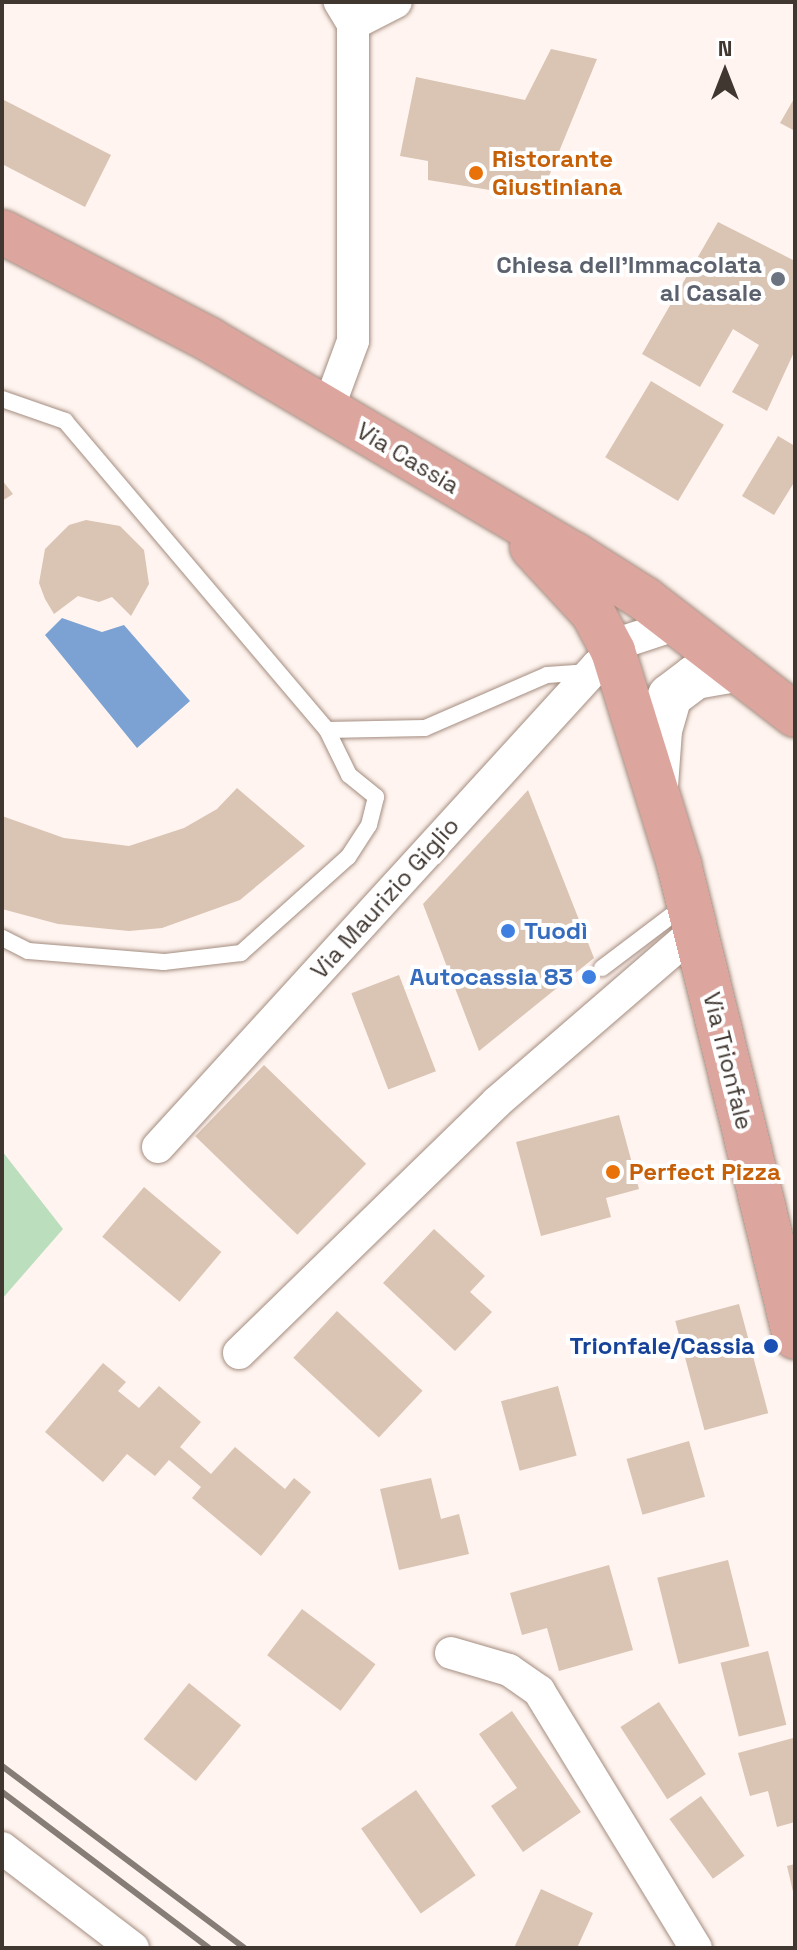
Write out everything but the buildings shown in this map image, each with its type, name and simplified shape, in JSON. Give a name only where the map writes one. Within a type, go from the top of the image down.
[{"type":"main road","name":"Via Cassia","points":[[2,232],[159,312],[328,409],[499,514],[608,575],[678,624],[795,715]]},
{"type":"main road","name":"Via Trionfale","points":[[499,514],[593,613],[602,661],[656,786],[692,916],[795,1337]]},
{"type":"street","points":[[328,409],[353,341],[347,13],[396,2]]},
{"type":"street","points":[[602,661],[678,624]]},
{"type":"street","name":"Via Maurizio Giglio","points":[[158,1147],[602,661]]},
{"type":"street","name":"Via Trionfale","points":[[656,786],[660,730],[670,696],[695,677],[736,670]]},
{"type":"street","points":[[239,1353],[692,916]]},
{"type":"street","points":[[451,1653],[509,1670],[539,1691],[696,1948]]},
{"type":"street","points":[[2,1848],[133,1948]]},
{"type":"lane","points":[[2,399],[65,421],[327,730],[349,775],[376,797],[369,825],[348,857],[241,953],[164,962],[28,951],[2,938]]},
{"type":"lane","points":[[327,730],[425,728],[547,675],[602,661]]},
{"type":"lane","points":[[602,968],[692,916]]},
{"type":"green space","points":[[2,1151],[63,1229],[2,1299]]},
{"type":"water","points":[[62,618],[102,632],[124,625],[190,701],[137,748],[45,635]]},
{"type":"railway","points":[[2,1766],[244,1948]]},
{"type":"railway","points":[[2,1792],[209,1948]]},
{"type":"place","name":"Ristorante Giustiniana","points":[[476,173]]},
{"type":"place","name":"Chiesa dell'Immacolata al Casale","points":[[778,279]]},
{"type":"place","name":"Tuodì","points":[[508,931]]},
{"type":"place","name":"Autocassia 83","points":[[589,977]]},
{"type":"place","name":"Perfect Pizza","points":[[613,1172]]},
{"type":"place","name":"Trionfale/Cassia","points":[[771,1346]]}]
